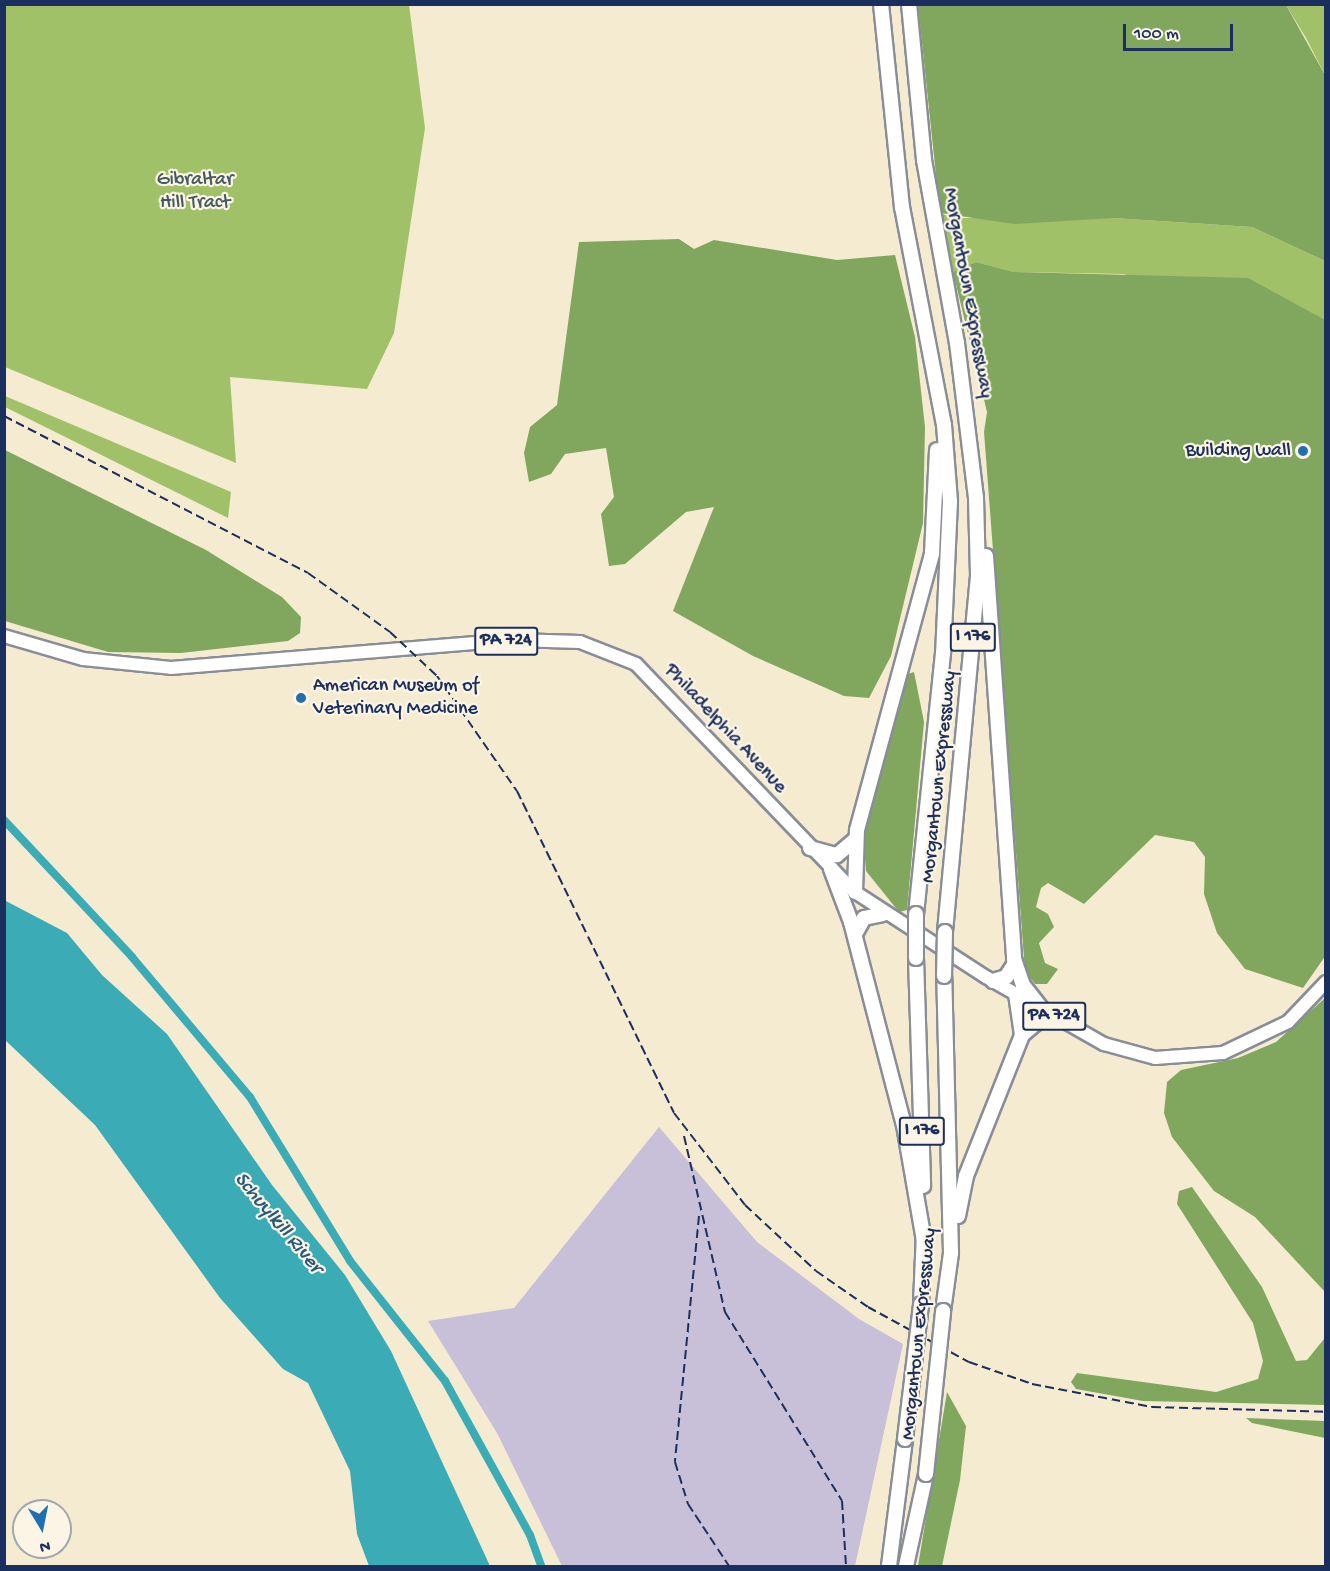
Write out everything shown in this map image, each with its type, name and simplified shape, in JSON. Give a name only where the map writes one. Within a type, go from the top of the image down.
[{"type":"highway","name":"Morgantown Expressway","points":[[881,4],[902,207],[944,425],[950,575],[916,914],[924,1240],[921,1304],[899,1496]]},
{"type":"highway","name":"Morgantown Expressway","points":[[908,1566],[926,1474],[951,1253],[944,976],[945,932],[978,576],[975,487],[957,343],[930,202],[909,4]]},
{"type":"highway","points":[[957,343],[982,488],[1015,963],[1023,985],[1042,1009]]},
{"type":"highway","points":[[855,892],[856,838],[932,552],[938,459],[928,349]]},
{"type":"highway","points":[[810,848],[837,855],[856,838]]},
{"type":"highway","points":[[831,869],[855,934],[904,1125],[924,1240]]},
{"type":"highway","points":[[855,934],[864,918],[883,914]]},
{"type":"highway","points":[[993,981],[1006,977],[1015,963]]},
{"type":"highway","points":[[1016,994],[1022,1035]]},
{"type":"highway","points":[[951,1253],[963,1185],[1022,1035],[1040,1020],[1055,1017]]},
{"type":"highway","points":[[885,1566],[899,1496]]},
{"type":"highway","points":[[890,1566],[899,1496]]},
{"type":"main road","name":"Philadelphia Avenue","points":[[4,636],[83,659],[171,668],[490,642],[580,642],[636,664],[810,848],[855,892],[883,914],[1055,1017],[1129,1053],[1180,1059],[1223,1053],[1288,1022],[1326,982]]},
{"type":"shaded area","points":[[659,1127],[757,1242],[859,1319],[903,1344],[855,1566],[562,1566],[497,1433],[428,1321],[514,1308]]},
{"type":"green space","name":"Gibraltar Hill Tract","points":[[5,4],[409,5],[425,128],[394,333],[367,389],[230,377],[236,463],[5,367]]},
{"type":"green space","points":[[918,5],[1286,5],[1325,75],[1325,261],[1252,227],[1113,218],[1014,224],[940,213]]},
{"type":"green space","points":[[1286,5],[1325,5],[1325,75],[1306,38]]},
{"type":"green space","points":[[940,213],[954,218],[1113,218],[1252,227],[1325,261],[1325,321],[1123,274],[1014,272],[976,262],[953,272]]},
{"type":"green space","points":[[679,239],[694,249],[714,240],[837,260],[895,255],[915,337],[925,427],[923,523],[891,656],[869,698],[844,696],[753,656],[673,611],[714,507],[686,512],[625,564],[609,566],[601,514],[614,497],[606,448],[565,454],[551,474],[529,482],[524,453],[530,427],[557,405],[579,242]]},
{"type":"green space","points":[[976,262],[1014,272],[1248,278],[1325,320],[1326,955],[1303,988],[1245,969],[1217,933],[1204,894],[1205,857],[1194,842],[1155,835],[1084,904],[1048,883],[1041,888],[1036,907],[1048,914],[1054,927],[1039,943],[1045,963],[1058,969],[1047,984],[1035,984],[1025,971],[984,432],[987,412],[953,272]]},
{"type":"green space","points":[[5,396],[231,492],[228,518],[5,407]]},
{"type":"green space","points":[[5,450],[206,550],[282,597],[301,617],[300,633],[288,641],[181,653],[108,652],[5,621]]},
{"type":"green space","points":[[914,672],[924,722],[907,910],[899,912],[866,871],[863,837],[905,675]]},
{"type":"green space","points":[[1325,998],[1325,1292],[1255,1217],[1214,1191],[1172,1137],[1164,1113],[1167,1082],[1181,1070],[1238,1058],[1276,1042]]},
{"type":"green space","points":[[1192,1187],[1262,1287],[1296,1361],[1307,1360],[1324,1339],[1325,1320],[1325,1405],[1143,1401],[1076,1389],[1071,1382],[1077,1373],[1216,1392],[1258,1379],[1263,1361],[1253,1323],[1177,1204],[1179,1191]]},
{"type":"green space","points":[[947,1392],[966,1426],[960,1480],[942,1566],[918,1566]]},
{"type":"green space","points":[[1246,1418],[1325,1421],[1325,1438],[1252,1423]]},
{"type":"water","name":"Schuylkill River","points":[[4,900],[67,933],[102,975],[167,1034],[272,1185],[345,1275],[391,1351],[490,1566],[369,1566],[357,1534],[350,1471],[308,1383],[283,1369],[220,1298],[95,1125],[5,1040]]},
{"type":"waterway","points":[[4,820],[132,957],[250,1097],[350,1261],[445,1381],[530,1535],[541,1566]]},
{"type":"railway","points":[[4,416],[308,573],[390,632],[437,676],[517,791],[674,1113],[745,1205],[816,1271],[868,1307],[969,1362],[1032,1384],[1152,1407],[1326,1412]]},
{"type":"railway","points":[[684,1136],[725,1312],[842,1501],[846,1566]]},
{"type":"railway","points":[[699,1216],[675,1462],[688,1504],[729,1566]]},
{"type":"place","name":"Building wall","points":[[1303,451]]},
{"type":"place","name":"American Museum of Veterinary Medicine","points":[[301,698]]}]
